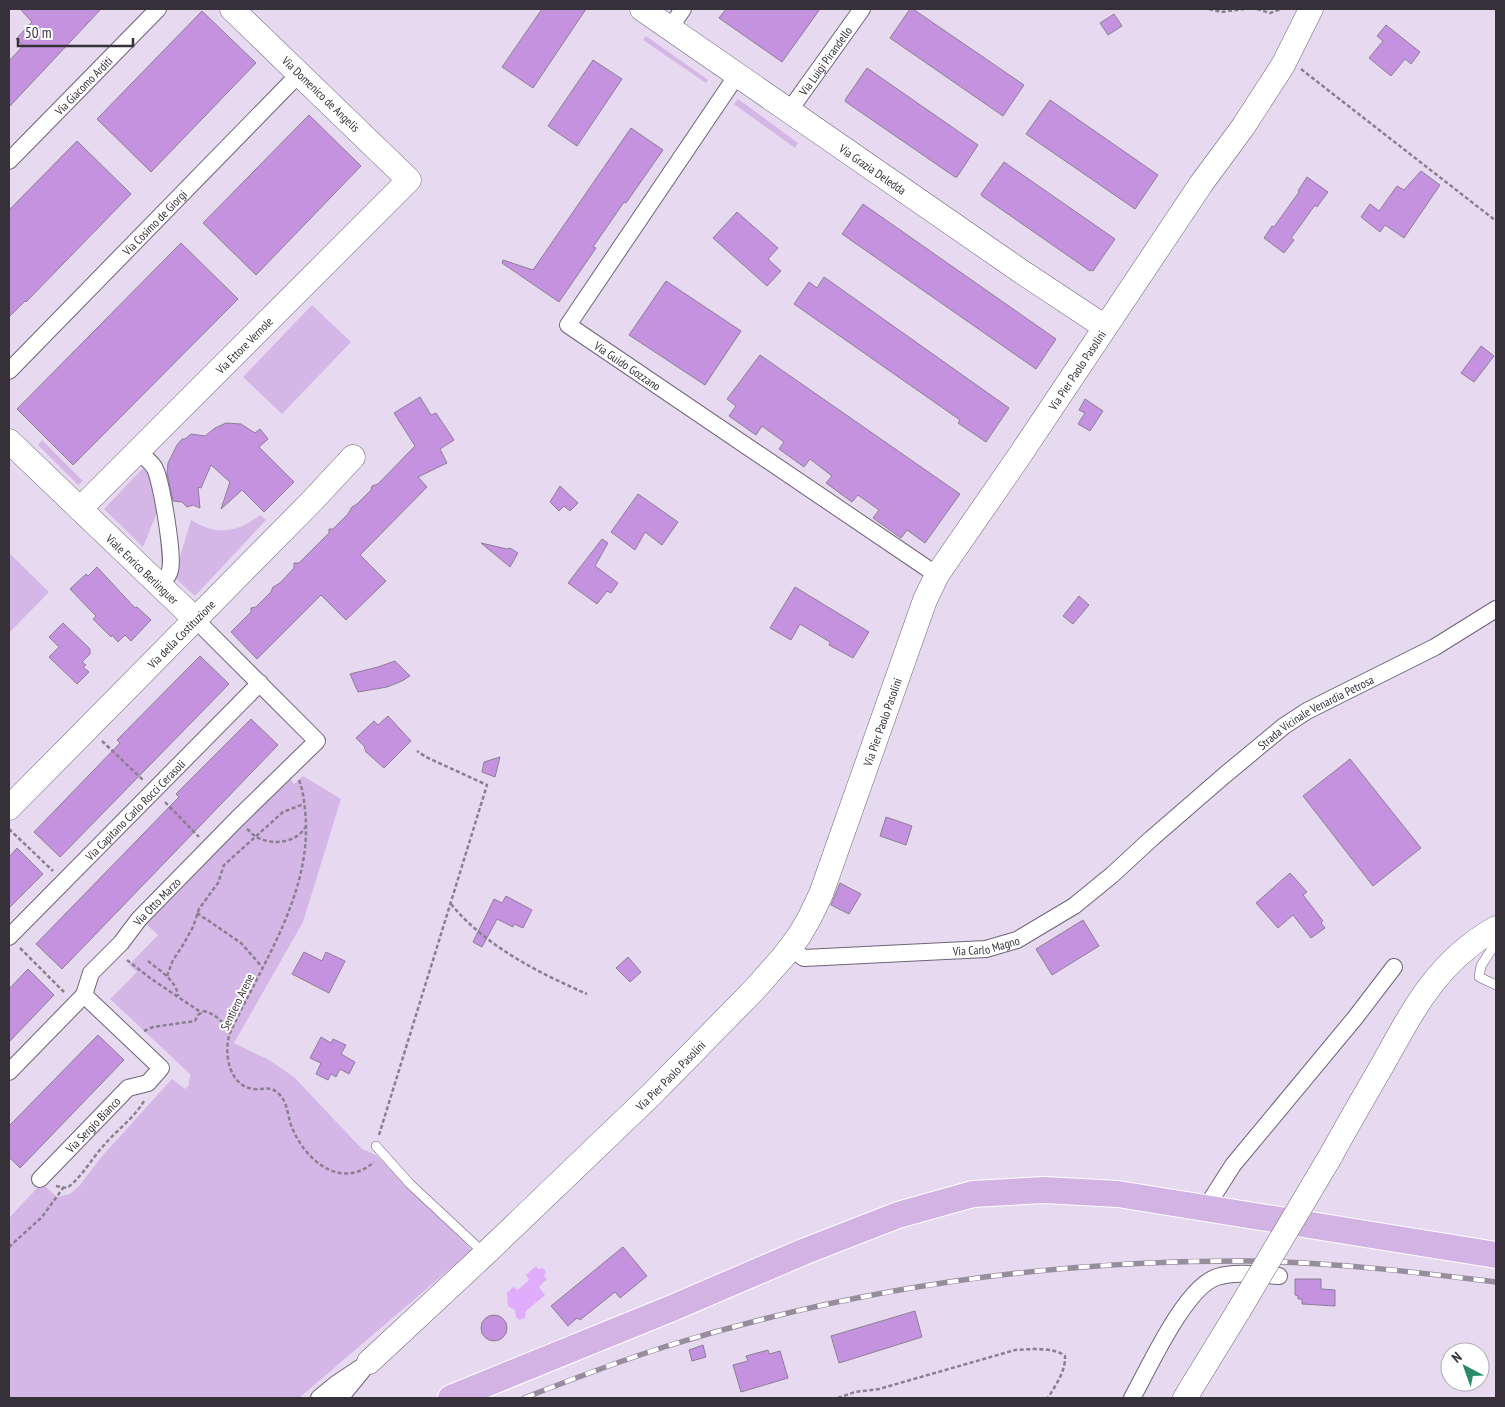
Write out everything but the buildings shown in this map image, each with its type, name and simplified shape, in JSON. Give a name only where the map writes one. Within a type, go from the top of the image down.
[{"type":"main road","points":[[451,1398],[670,1309],[811,1248],[898,1215],[974,1194],[1044,1190],[1118,1194],[1496,1255]]},
{"type":"street","name":"Via Giacomo Arditi","points":[[9,161],[158,9]]},
{"type":"street","name":"Via Domenico de Angelis","points":[[232,9],[409,180]]},
{"type":"street","name":"Via Grazia Deledda","points":[[642,9],[676,18],[737,75],[1105,327]]},
{"type":"street","name":"Via Luigi Pirandello","points":[[789,111],[862,9]]},
{"type":"street","name":"Via Pier Paolo Pasolini","points":[[319,1398],[369,1362],[485,1254],[658,1087],[754,990],[790,948],[810,917],[821,894],[925,600],[938,575],[1201,184],[1243,127],[1283,65],[1311,9]]},
{"type":"street","name":"Via Cosimo de Giorgi","points":[[9,371],[299,74]]},
{"type":"street","name":"Via Guido Gozzano","points":[[737,75],[568,325],[938,575]]},
{"type":"street","name":"Via Ettore Vernole","points":[[80,509],[409,180]]},
{"type":"street","name":"Viale Enrico Berlinguer","points":[[9,442],[195,619],[317,741]]},
{"type":"street","points":[[137,451],[154,466],[158,474],[167,524],[172,564],[170,573],[160,586]]},
{"type":"street","name":"Via della Costituzione","points":[[9,808],[353,457]]},
{"type":"street","name":"Strada Vicinale Venardia Petrosa","points":[[1150,839],[1251,752],[1307,711],[1435,646],[1496,609]]},
{"type":"street","name":"Via Capitano Carlo Rocci Cerasoli","points":[[9,937],[260,683]]},
{"type":"street","name":"Via Otto Marzo","points":[[9,1072],[84,996],[91,973],[115,949],[139,919],[317,741]]},
{"type":"street","name":"Via Carlo Magno","points":[[790,948],[804,958],[986,949],[1002,945],[1017,940],[1074,906],[1112,875],[1150,839]]},
{"type":"street","points":[[1185,1398],[1430,986],[1450,963],[1467,948],[1493,930]]},
{"type":"street","points":[[1205,1209],[1233,1165],[1355,1018],[1394,967]]},
{"type":"street","points":[[84,996],[161,1068],[148,1083]]},
{"type":"street","name":"Via Sergio Bianco","points":[[42,1177],[128,1088],[148,1083]]},
{"type":"street","points":[[1132,1398],[1181,1310],[1194,1293],[1211,1280],[1226,1275],[1279,1276]]},
{"type":"street","name":"Via Pier Paolo Pasolini","points":[[345,1396],[369,1362]]},
{"type":"lane","points":[[1493,930],[1493,946],[1482,966],[1479,977],[1496,985]]},
{"type":"lane","points":[[376,1146],[388,1161],[424,1197],[485,1254]]},
{"type":"path","points":[[1209,9],[1221,12],[1244,9]]},
{"type":"path","points":[[1257,9],[1270,13],[1281,9]]},
{"type":"path","points":[[1283,65],[1294,66],[1305,71],[1496,221]]},
{"type":"path","points":[[376,1146],[487,785],[417,751]]},
{"type":"path","name":"Sentiero Arene","points":[[290,767],[300,782],[307,826],[306,846],[298,884],[281,930],[230,1033],[226,1049],[229,1065],[235,1078],[244,1086],[255,1089],[273,1089],[280,1094],[286,1104],[293,1132],[310,1154],[327,1170],[344,1174],[368,1168],[374,1162],[388,1161]]},
{"type":"path","points":[[167,976],[173,960],[193,927],[197,912],[218,883],[224,865],[283,812],[304,804]]},
{"type":"path","points":[[237,819],[256,837],[276,842],[283,842],[298,837],[307,826]]},
{"type":"path","points":[[9,829],[64,881]]},
{"type":"path","points":[[451,904],[475,930],[495,945],[564,984],[587,994]]},
{"type":"path","points":[[197,912],[241,943],[263,968]]},
{"type":"path","points":[[115,949],[150,978],[202,1013]]},
{"type":"path","points":[[148,960],[167,976],[177,990],[178,996]]},
{"type":"path","points":[[133,1041],[144,1031],[153,1027],[195,1022],[198,1015],[204,1011],[213,1014],[230,1033]]},
{"type":"path","points":[[42,1177],[57,1188],[67,1188],[75,1183],[105,1143],[138,1111],[146,1096],[148,1083]]},
{"type":"path","points":[[9,1247],[42,1217],[64,1188]]},
{"type":"path","points":[[838,1398],[855,1392],[879,1390],[1015,1350],[1028,1348],[1061,1352],[1065,1356],[1066,1363],[1048,1398]]},
{"type":"shaded area","points":[[646,36],[708,80],[706,83],[643,40]]},
{"type":"shaded area","points":[[738,99],[798,143],[795,148],[734,104]]},
{"type":"shaded area","points":[[312,305],[351,342],[282,414],[243,377]]},
{"type":"shaded area","points":[[42,440],[83,481],[78,485],[38,445]]},
{"type":"shaded area","points":[[144,467],[149,471],[158,510],[143,547],[104,509]]},
{"type":"shaded area","points":[[260,515],[266,520],[195,596],[174,577],[191,520],[209,528],[227,530],[243,526]]},
{"type":"shaded area","points":[[9,553],[49,592],[9,633]]},
{"type":"shaded area","points":[[303,776],[341,799],[303,922],[234,1043],[269,1060],[294,1077],[362,1149],[376,1155],[472,1250],[299,1398],[9,1398],[9,1218],[39,1186],[46,1187],[57,1197],[70,1194],[172,1079],[185,1089],[189,1085],[190,1074],[110,999],[137,972],[129,965],[158,935],[144,922],[289,777],[294,784]]},
{"type":"shaded area","points":[[536,1266],[538,1269],[543,1268],[546,1272],[544,1276],[547,1279],[539,1287],[545,1295],[526,1311],[525,1318],[519,1320],[516,1317],[515,1310],[508,1306],[507,1293],[513,1287],[518,1290],[529,1280],[526,1275]]},
{"type":"railway","points":[[524,1398],[646,1353],[736,1326],[880,1294],[1026,1272],[1174,1262],[1248,1261],[1341,1265],[1496,1282]]}]
